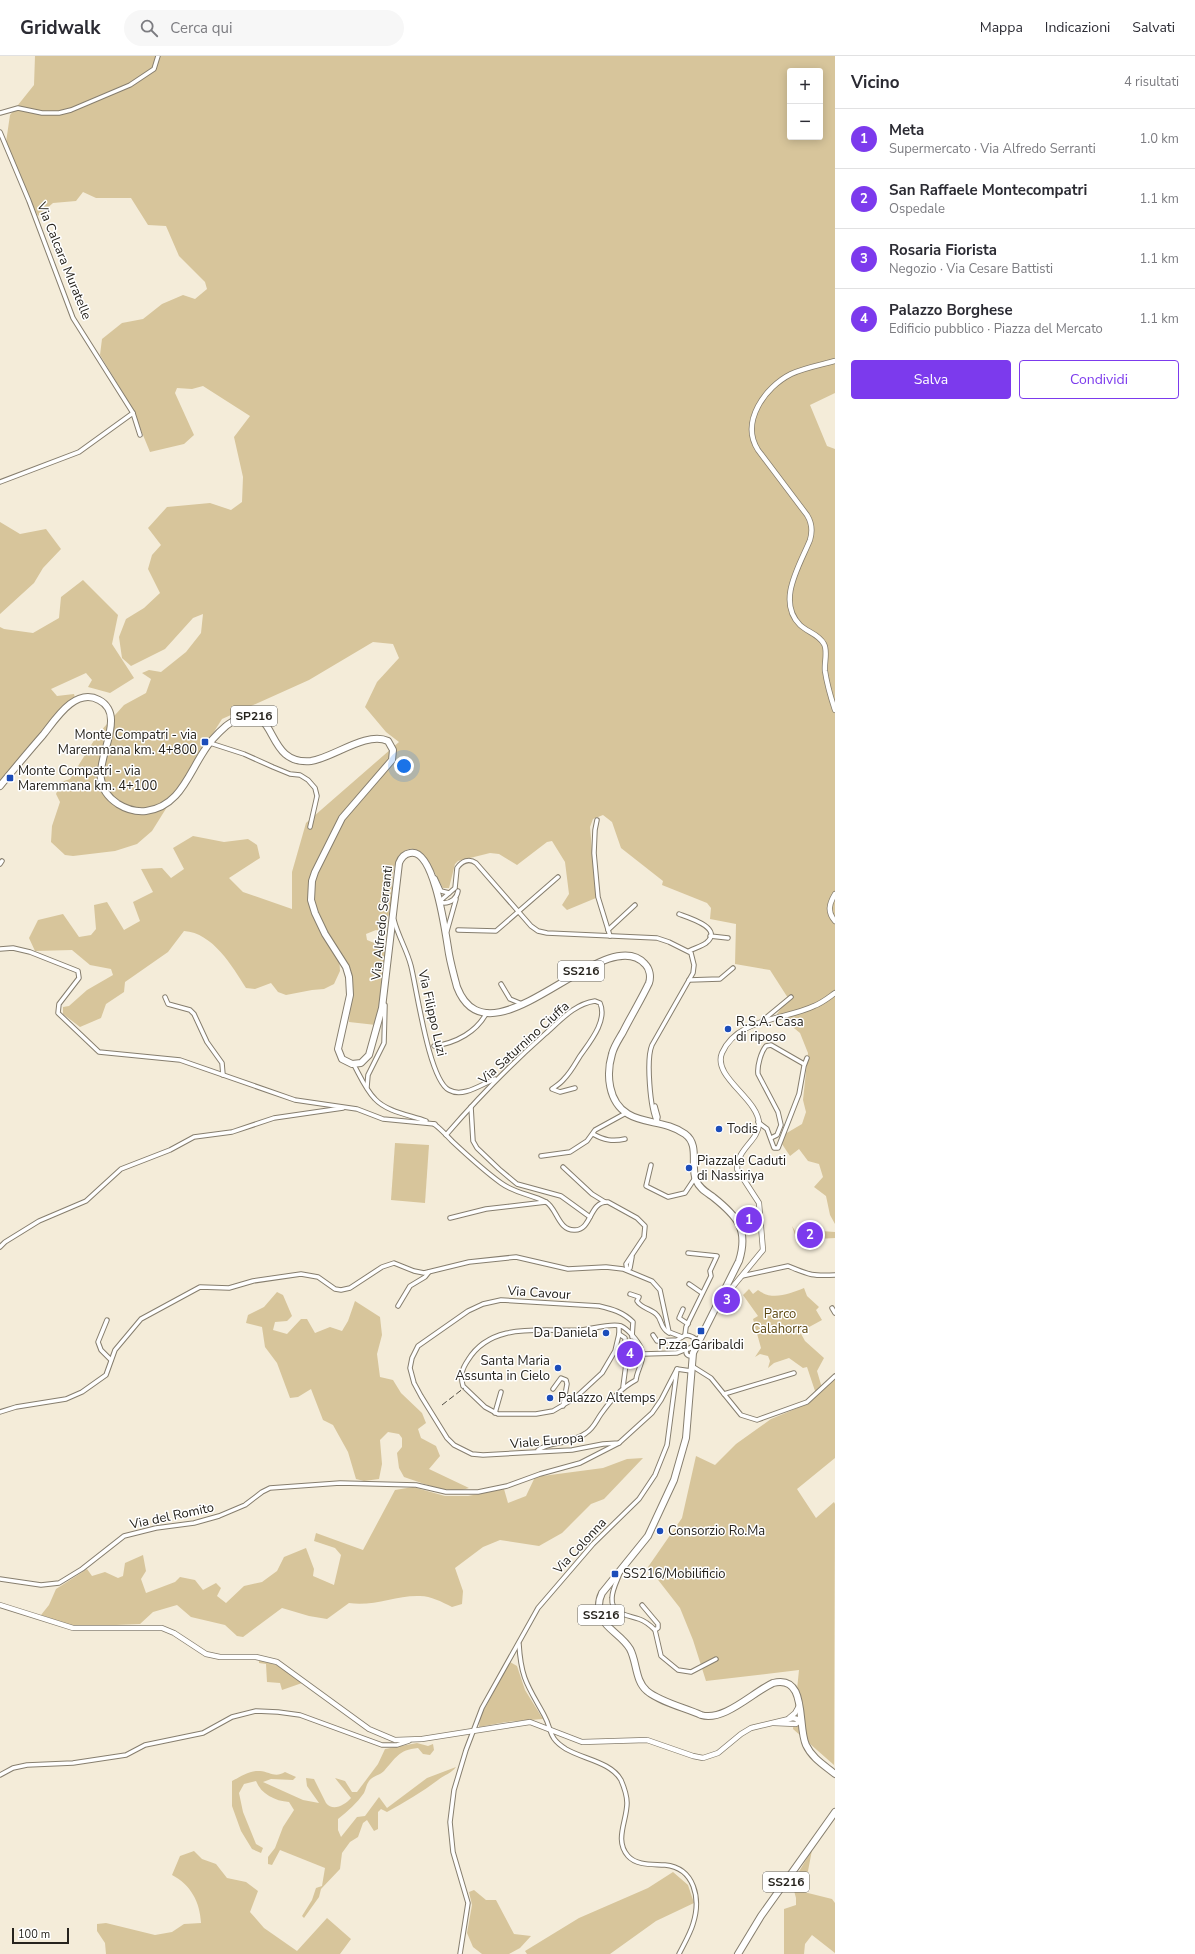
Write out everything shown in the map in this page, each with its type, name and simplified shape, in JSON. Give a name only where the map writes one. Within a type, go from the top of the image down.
[{"type":"main road","name":"SP216","points":[[0,786],[65,709],[84,697],[99,700],[106,706],[110,713],[111,727],[102,759],[102,782],[106,792],[113,801],[127,809],[148,811],[164,806],[172,801],[180,791],[210,743]]},
{"type":"main road","name":"Via Alfredo Serranti","points":[[210,743],[232,722],[247,715],[258,717],[263,720],[279,748],[289,757],[299,760],[316,760],[372,739],[385,740],[391,744],[394,753],[392,760],[344,816],[315,872],[312,881],[311,898],[315,913],[326,937],[346,967],[350,982],[350,995],[338,1050],[344,1060],[354,1065],[363,1062],[370,1054],[385,996],[401,858],[408,853],[415,853],[420,856],[426,865],[435,885],[440,901],[457,987],[462,999],[470,1007],[488,1012],[506,1011],[523,1005],[605,960],[630,956],[636,957],[645,963],[649,971],[648,984],[614,1048],[610,1068],[609,1082],[612,1094],[618,1105],[626,1113]]},
{"type":"main road","points":[[626,1113],[669,1126],[686,1135],[692,1143],[695,1178]]},
{"type":"main road","name":"SS216","points":[[695,1178],[703,1190],[734,1216],[742,1229],[743,1247],[718,1304],[699,1341],[689,1352],[692,1367],[686,1438],[679,1466],[652,1529],[620,1572],[601,1594],[599,1610],[606,1624],[628,1646],[642,1684],[649,1692],[701,1715],[712,1716],[727,1711],[770,1685],[783,1682],[789,1683],[794,1688],[799,1706],[805,1744],[812,1754],[835,1774]]},
{"type":"main road","name":"SS216","points":[[738,1954],[761,1916],[835,1812]]},
{"type":"street","points":[[0,113],[18,108],[59,113],[71,110],[130,84],[154,69],[158,56]]},
{"type":"street","name":"Via Calcara Muratelle","points":[[0,132],[29,202],[73,318],[133,413],[140,435]]},
{"type":"street","points":[[835,361],[797,371],[772,386],[757,410],[752,427],[753,440],[758,450],[807,514],[812,524],[810,540],[791,585],[790,609],[795,620],[801,627],[820,639],[824,644],[825,674],[835,710]]},
{"type":"street","points":[[0,482],[79,452],[133,413]]},
{"type":"street","points":[[210,743],[244,754],[273,768],[308,780],[315,788],[317,796],[310,827]]},
{"type":"street","points":[[597,820],[594,853],[598,897],[610,936]]},
{"type":"street","points":[[458,891],[450,902],[444,904],[440,901],[456,886],[457,868],[464,861],[472,861],[476,863],[517,912],[531,926],[542,932],[657,938],[689,951],[694,965],[693,973],[651,1049],[649,1065],[653,1100],[658,1117],[657,1122]]},
{"type":"street","points":[[447,938],[448,926],[458,891],[458,869],[464,861]]},
{"type":"street","points":[[426,865],[435,877],[441,891],[445,894],[450,893]]},
{"type":"street","points":[[458,930],[494,931],[558,877]]},
{"type":"street","points":[[835,894],[829,904],[829,910],[835,921]]},
{"type":"street","points":[[608,930],[635,906]]},
{"type":"street","name":"Via Filippo Luzi","points":[[394,913],[395,923],[404,942],[411,966],[428,1047],[439,1080],[447,1090],[453,1092],[465,1092],[496,1079]]},
{"type":"street","points":[[679,914],[705,924],[710,931],[710,936],[707,942],[689,951]]},
{"type":"street","points":[[710,936],[728,938]]},
{"type":"street","points":[[0,949],[15,949],[30,952],[78,972],[79,978],[59,1005],[58,1013],[97,1051],[176,1059],[290,1099],[362,1110],[383,1119],[435,1124]]},
{"type":"street","points":[[689,980],[720,979],[733,968]]},
{"type":"street","points":[[501,984],[510,999],[523,1005]]},
{"type":"street","points":[[718,1304],[763,1250],[759,1203],[739,1174],[737,1167],[739,1156],[752,1139],[757,1130],[758,1122],[750,1103],[724,1071],[721,1059],[723,1051],[738,1035],[751,1026],[814,1006],[835,993]]},
{"type":"street","points":[[368,1090],[368,1075],[384,1043],[385,996]]},
{"type":"street","points":[[165,997],[168,1004],[190,1010],[194,1014],[207,1042],[222,1064],[223,1075]]},
{"type":"street","points":[[761,1022],[791,997]]},
{"type":"street","name":"Via Saturnino Ciuffa","points":[[446,1135],[496,1079],[568,1014],[580,1006],[595,1001],[600,1003],[602,1012],[596,1035],[579,1057],[576,1066],[552,1089],[560,1092],[575,1088]]},
{"type":"street","points":[[434,1046],[452,1042],[472,1031],[488,1012]]},
{"type":"street","points":[[771,1138],[776,1136],[781,1124],[778,1112],[758,1074],[758,1068],[763,1050],[766,1046],[771,1045],[804,1064]]},
{"type":"street","points":[[758,1122],[768,1129],[774,1148],[777,1148],[799,1094],[804,1064],[808,1058]]},
{"type":"street","points":[[354,1065],[374,1099],[385,1106],[435,1124],[473,1160],[501,1183],[522,1194],[547,1202],[559,1221],[571,1230],[581,1228],[600,1203],[608,1202]]},
{"type":"street","points":[[473,1089],[481,1091],[480,1096]]},
{"type":"street","points":[[0,1247],[5,1242],[40,1221],[86,1202],[121,1169],[170,1150],[194,1137],[230,1133],[270,1119],[334,1110],[344,1107]]},
{"type":"street","points":[[471,1108],[473,1141],[477,1148],[499,1169],[517,1184],[561,1196],[590,1216]]},
{"type":"street","points":[[646,1120],[651,1118],[655,1111]]},
{"type":"street","points":[[655,1111],[669,1126]]},
{"type":"street","points":[[541,1156],[570,1152],[587,1141],[595,1130],[626,1113]]},
{"type":"street","points":[[593,1134],[610,1141],[625,1139]]},
{"type":"street","points":[[651,1165],[646,1186],[668,1197],[685,1193],[695,1178]]},
{"type":"street","points":[[563,1167],[592,1194],[637,1218],[646,1226],[644,1237],[632,1256],[630,1268],[627,1270]]},
{"type":"street","points":[[450,1218],[486,1209],[547,1202]]},
{"type":"street","points":[[653,1335],[657,1341],[678,1339],[683,1336],[717,1256],[688,1253]]},
{"type":"street","points":[[0,1412],[16,1407],[64,1399],[75,1395],[106,1375],[110,1369],[111,1360],[116,1348],[141,1319],[153,1311],[201,1287],[229,1288],[253,1281],[301,1274],[318,1277],[335,1289],[341,1290],[350,1288],[391,1264],[398,1263],[415,1272],[429,1272],[469,1262],[516,1257],[568,1269],[617,1268],[638,1274],[652,1281],[660,1290],[669,1332],[672,1334]]},
{"type":"street","points":[[617,1268],[630,1262]]},
{"type":"street","points":[[630,1262],[638,1274]]},
{"type":"street","points":[[741,1277],[788,1266],[804,1274],[814,1276],[835,1274]]},
{"type":"street","points":[[398,1306],[409,1287],[425,1277],[429,1272]]},
{"type":"street","points":[[689,1284],[702,1293]]},
{"type":"street","points":[[630,1294],[639,1297],[639,1304],[655,1313],[662,1327],[672,1334],[692,1336],[699,1341]]},
{"type":"street","name":"Via Cavour","points":[[410,1372],[412,1358],[418,1346],[468,1311],[483,1304],[501,1300],[598,1306],[613,1309],[626,1316],[633,1322],[632,1337]]},
{"type":"street","points":[[832,1308],[835,1313]]},
{"type":"street","points":[[683,1309],[679,1318],[688,1324]]},
{"type":"street","points":[[107,1320],[98,1342],[101,1350],[111,1360]]},
{"type":"street","points":[[537,1451],[543,1447],[575,1440],[586,1434],[592,1428],[620,1390],[636,1380],[636,1373],[642,1361],[643,1354],[638,1344],[622,1327],[619,1326],[583,1330],[506,1332],[486,1340],[472,1354],[462,1370],[461,1381],[463,1386],[485,1407],[495,1413],[536,1414],[553,1411],[563,1406],[586,1389],[602,1373],[615,1351],[619,1334],[619,1326]]},
{"type":"street","points":[[619,1334],[625,1338],[626,1364],[623,1387]]},
{"type":"street","points":[[643,1354],[689,1352]]},
{"type":"street","points":[[677,1353],[689,1352]]},
{"type":"street","points":[[619,1443],[652,1412],[661,1400],[677,1369],[692,1367],[710,1378],[741,1415],[757,1420],[761,1420],[807,1402],[835,1376]]},
{"type":"street","name":"Via Colonna","points":[[460,1954],[468,1902],[452,1846],[451,1810],[457,1776],[483,1705],[519,1644],[538,1608],[594,1544],[639,1498],[655,1475],[667,1445],[677,1369]]},
{"type":"street","name":"Viale Europa","points":[[410,1372],[414,1383],[446,1438],[459,1448],[472,1454],[483,1455],[576,1450],[603,1444],[619,1443]]},
{"type":"street","points":[[724,1394],[794,1373]]},
{"type":"street","points":[[553,1389],[561,1378],[566,1380],[567,1384],[563,1406]]},
{"type":"street","points":[[495,1413],[501,1392]]},
{"type":"street","name":"Via del Romito","points":[[0,1579],[43,1586],[59,1583],[82,1569],[124,1536],[156,1528],[194,1523],[219,1516],[245,1506],[262,1492],[274,1488],[324,1483],[411,1485],[440,1491],[460,1493],[486,1491],[521,1482],[537,1475],[583,1462],[619,1443]]},
{"type":"street","points":[[620,1572],[612,1598],[615,1608],[620,1614],[640,1619],[655,1630],[661,1656],[678,1670],[691,1672],[716,1659]]},
{"type":"street","points":[[0,1605],[73,1628],[162,1628],[174,1633],[206,1654],[220,1657],[256,1657],[271,1660],[287,1668],[372,1731],[389,1739],[410,1740],[529,1722],[548,1728],[574,1740],[587,1743],[637,1739],[651,1740],[693,1756],[703,1758],[718,1753],[748,1729],[783,1720],[796,1718],[801,1720],[797,1724],[774,1723]]},
{"type":"street","points":[[642,1605],[658,1624],[658,1628],[655,1630]]},
{"type":"street","points":[[519,1644],[523,1676],[545,1716],[552,1737],[563,1747],[612,1770],[618,1776],[627,1801],[621,1835],[624,1848],[629,1857],[644,1864],[677,1868],[685,1872],[691,1879],[696,1895],[696,1910],[693,1926],[679,1954]]},
{"type":"street","points":[[783,1720],[795,1713],[799,1706]]},
{"type":"street","points":[[0,1775],[13,1768],[27,1765],[76,1763],[126,1755],[143,1745],[202,1733],[237,1715],[256,1711],[280,1712],[303,1716],[382,1745],[397,1745],[410,1740]]},
{"type":"street","points":[[791,1724],[799,1727],[803,1734]]},
{"type":"green space","points":[[35,56],[835,56],[835,393],[810,405],[827,446],[835,449],[835,1224],[830,1215],[826,1196],[814,1187],[823,1177],[819,1164],[808,1161],[799,1149],[790,1156],[782,1144],[785,1134],[802,1124],[806,1112],[803,1100],[808,1053],[800,1033],[777,1014],[788,998],[770,970],[735,964],[736,924],[710,919],[711,908],[707,903],[662,885],[663,881],[621,848],[612,822],[603,815],[593,819],[590,827],[596,898],[567,910],[562,905],[569,894],[565,862],[552,841],[547,842],[517,865],[499,854],[490,853],[458,861],[455,864],[449,888],[443,888],[428,860],[422,853],[416,849],[409,849],[403,852],[398,857],[393,872],[392,897],[389,915],[386,922],[381,932],[376,930],[366,934],[367,940],[384,947],[388,951],[383,998],[376,1025],[349,1022],[352,987],[339,955],[340,971],[334,984],[324,989],[286,995],[278,992],[271,983],[255,989],[246,988],[228,961],[213,944],[194,933],[184,931],[168,952],[125,982],[124,992],[106,1004],[101,1018],[80,1027],[63,1014],[63,1007],[69,1006],[87,990],[113,975],[111,969],[90,965],[72,950],[35,951],[29,938],[38,920],[63,914],[79,937],[91,935],[96,929],[94,905],[107,902],[124,930],[140,921],[133,902],[153,892],[141,869],[162,868],[171,878],[184,869],[173,848],[193,836],[224,842],[248,839],[257,845],[260,858],[229,878],[243,892],[292,909],[292,872],[306,823],[399,742],[386,732],[365,707],[377,682],[399,658],[393,644],[373,642],[309,680],[222,719],[152,831],[137,844],[115,851],[73,856],[65,855],[51,842],[52,826],[60,802],[56,794],[61,782],[70,779],[98,734],[124,705],[146,693],[151,679],[142,673],[149,670],[161,672],[186,652],[201,633],[203,614],[193,618],[165,649],[131,666],[122,658],[119,637],[126,619],[144,608],[160,593],[148,569],[152,555],[161,545],[148,528],[167,507],[210,503],[231,510],[242,502],[243,477],[234,437],[250,416],[203,386],[192,389],[177,388],[175,393],[194,435],[184,444],[150,452],[131,406],[100,355],[102,339],[122,323],[143,319],[162,304],[183,295],[195,299],[207,289],[205,282],[179,256],[166,226],[148,225],[131,198],[96,198],[83,192],[76,201],[53,203],[38,216],[5,149],[10,115],[34,85]]},
{"type":"green space","points":[[0,522],[20,534],[46,529],[61,549],[43,568],[34,583],[0,614]]},
{"type":"green space","points":[[83,580],[118,615],[112,644],[134,678],[110,693],[88,687],[92,680],[86,673],[51,689],[57,696],[74,694],[75,698],[65,704],[0,782],[0,627],[4,629],[33,633],[59,618],[61,597]]},
{"type":"green space","points":[[395,1143],[429,1145],[425,1203],[391,1200]]},
{"type":"green space","points":[[792,1226],[800,1239],[814,1239],[814,1237],[807,1234],[815,1229],[835,1232],[835,1238],[817,1239],[798,1244]]},
{"type":"green space","name":"Parco Calahorra","points":[[804,1288],[807,1296],[819,1307],[816,1310],[822,1320],[800,1332],[805,1341],[824,1358],[817,1371],[822,1388],[816,1394],[807,1367],[803,1368],[789,1358],[774,1363],[768,1368],[770,1361],[768,1356],[760,1354],[755,1357],[761,1348],[753,1319],[758,1316],[743,1295],[749,1289],[753,1294],[758,1290],[775,1296],[787,1294]]},
{"type":"green space","points":[[277,1292],[283,1295],[292,1316],[287,1321],[275,1322],[273,1330],[287,1334],[301,1319],[307,1319],[315,1333],[330,1327],[342,1331],[348,1321],[355,1301],[380,1317],[382,1335],[377,1354],[380,1377],[393,1380],[401,1393],[422,1413],[426,1423],[418,1429],[421,1438],[436,1446],[440,1456],[429,1469],[469,1488],[461,1490],[444,1489],[404,1477],[399,1468],[397,1453],[402,1447],[402,1438],[399,1434],[388,1432],[380,1440],[382,1464],[379,1479],[364,1481],[356,1479],[348,1452],[333,1425],[323,1420],[311,1389],[298,1397],[290,1398],[277,1363],[265,1347],[262,1327],[246,1323],[248,1315],[264,1307]]},
{"type":"green space","points":[[835,1379],[835,1458],[797,1489],[816,1518],[834,1502],[835,1504],[834,1765],[793,1729],[799,1670],[706,1681],[693,1640],[680,1608],[648,1567],[682,1518],[696,1456],[715,1465],[736,1444],[771,1419],[807,1404]]},
{"type":"green space","points":[[643,1458],[604,1499],[591,1504],[562,1533],[539,1546],[500,1540],[483,1547],[455,1568],[463,1591],[462,1604],[452,1607],[428,1597],[411,1596],[376,1602],[358,1604],[349,1603],[327,1619],[309,1616],[282,1608],[243,1637],[237,1636],[225,1625],[191,1617],[177,1605],[153,1612],[140,1624],[92,1626],[69,1625],[41,1615],[49,1605],[56,1589],[87,1569],[92,1576],[105,1572],[118,1578],[123,1576],[125,1563],[143,1555],[146,1571],[141,1579],[146,1593],[175,1582],[180,1577],[195,1580],[203,1590],[216,1583],[221,1588],[217,1596],[226,1603],[244,1586],[262,1582],[277,1571],[284,1557],[306,1548],[314,1569],[313,1576],[334,1585],[341,1555],[335,1548],[314,1541],[316,1533],[363,1550],[395,1490],[413,1487],[445,1496],[468,1496],[504,1489],[508,1503],[526,1496],[535,1477],[603,1468],[627,1459]]},
{"type":"green space","points":[[259,1659],[279,1666],[302,1683],[282,1690],[280,1683],[267,1682],[266,1664],[259,1663]]},
{"type":"green space","points":[[510,1662],[517,1666],[525,1690],[543,1719],[506,1722],[479,1727],[480,1717]]},
{"type":"green space","points":[[417,1743],[428,1746],[433,1744],[434,1750],[430,1755],[423,1754],[418,1748],[406,1751],[398,1755],[382,1772],[371,1779],[361,1797],[338,1819],[338,1830],[341,1837],[357,1817],[365,1816],[379,1797],[387,1808],[427,1778],[456,1767],[407,1801],[387,1812],[381,1809],[378,1812],[378,1829],[374,1831],[367,1820],[363,1823],[358,1837],[350,1842],[342,1853],[340,1869],[321,1889],[319,1897],[304,1918],[302,1916],[312,1900],[316,1888],[322,1886],[325,1868],[280,1850],[272,1865],[268,1864],[268,1857],[275,1848],[283,1827],[294,1810],[289,1802],[269,1796],[261,1790],[256,1781],[244,1784],[239,1793],[243,1812],[256,1844],[263,1848],[261,1853],[252,1849],[241,1831],[232,1806],[232,1781],[245,1774],[256,1771],[275,1775],[285,1772],[296,1777],[293,1780],[271,1779],[263,1782],[303,1800],[319,1803],[307,1786],[306,1778],[314,1779],[326,1803],[329,1806],[335,1807],[346,1803],[351,1798],[335,1778],[345,1781],[352,1792],[357,1792],[378,1764],[385,1749]]},
{"type":"green space","points":[[812,1850],[804,1892],[832,1899],[835,1903],[835,1953],[812,1935],[805,1944],[804,1954],[784,1954],[784,1909],[796,1905],[796,1898],[792,1883]]},
{"type":"green space","points":[[194,1851],[202,1859],[216,1864],[227,1878],[246,1882],[258,1891],[250,1912],[264,1928],[297,1951],[327,1918],[351,1939],[340,1954],[106,1954],[105,1943],[97,1931],[97,1924],[106,1923],[155,1935],[172,1932],[184,1924],[201,1923],[199,1908],[193,1895],[179,1879],[172,1875],[180,1856]]},
{"type":"green space","points":[[673,1872],[688,1885],[694,1903],[656,1921],[610,1954],[527,1954],[525,1951],[579,1918],[648,1888]]},
{"type":"green space","points":[[474,1890],[486,1900],[496,1900],[514,1934],[531,1936],[520,1948],[509,1954],[482,1954],[473,1947],[467,1933],[472,1905],[469,1892]]},
{"type":"railway","points":[[442,1405],[464,1388]]},
{"type":"place","name":"Monte Compatri - via Maremmana km. 4+800","points":[[205,742]]},
{"type":"place","name":"Monte Compatri - via Maremmana km. 4+100","points":[[10,778]]},
{"type":"place","name":"R.S.A. Casa di riposo","points":[[728,1029]]},
{"type":"place","name":"Todis","points":[[719,1129]]},
{"type":"place","name":"Piazzale Caduti di Nassiriya","points":[[689,1168]]},
{"type":"place","name":"Meta","points":[[749,1220]]},
{"type":"place","name":"San Raffaele Montecompatri","points":[[810,1235]]},
{"type":"place","name":"Rosaria Fiorista","points":[[727,1300]]},
{"type":"place","name":"P.zza Garibaldi","points":[[701,1331]]},
{"type":"place","name":"Da Daniela","points":[[606,1333]]},
{"type":"place","name":"Palazzo Borghese","points":[[630,1354]]},
{"type":"place","name":"Santa Maria Assunta in Cielo","points":[[558,1368]]},
{"type":"place","name":"Palazzo Altemps","points":[[550,1398]]},
{"type":"place","name":"Consorzio Ro.Ma","points":[[660,1531]]},
{"type":"place","name":"SS216/Mobilificio","points":[[615,1574]]}]
